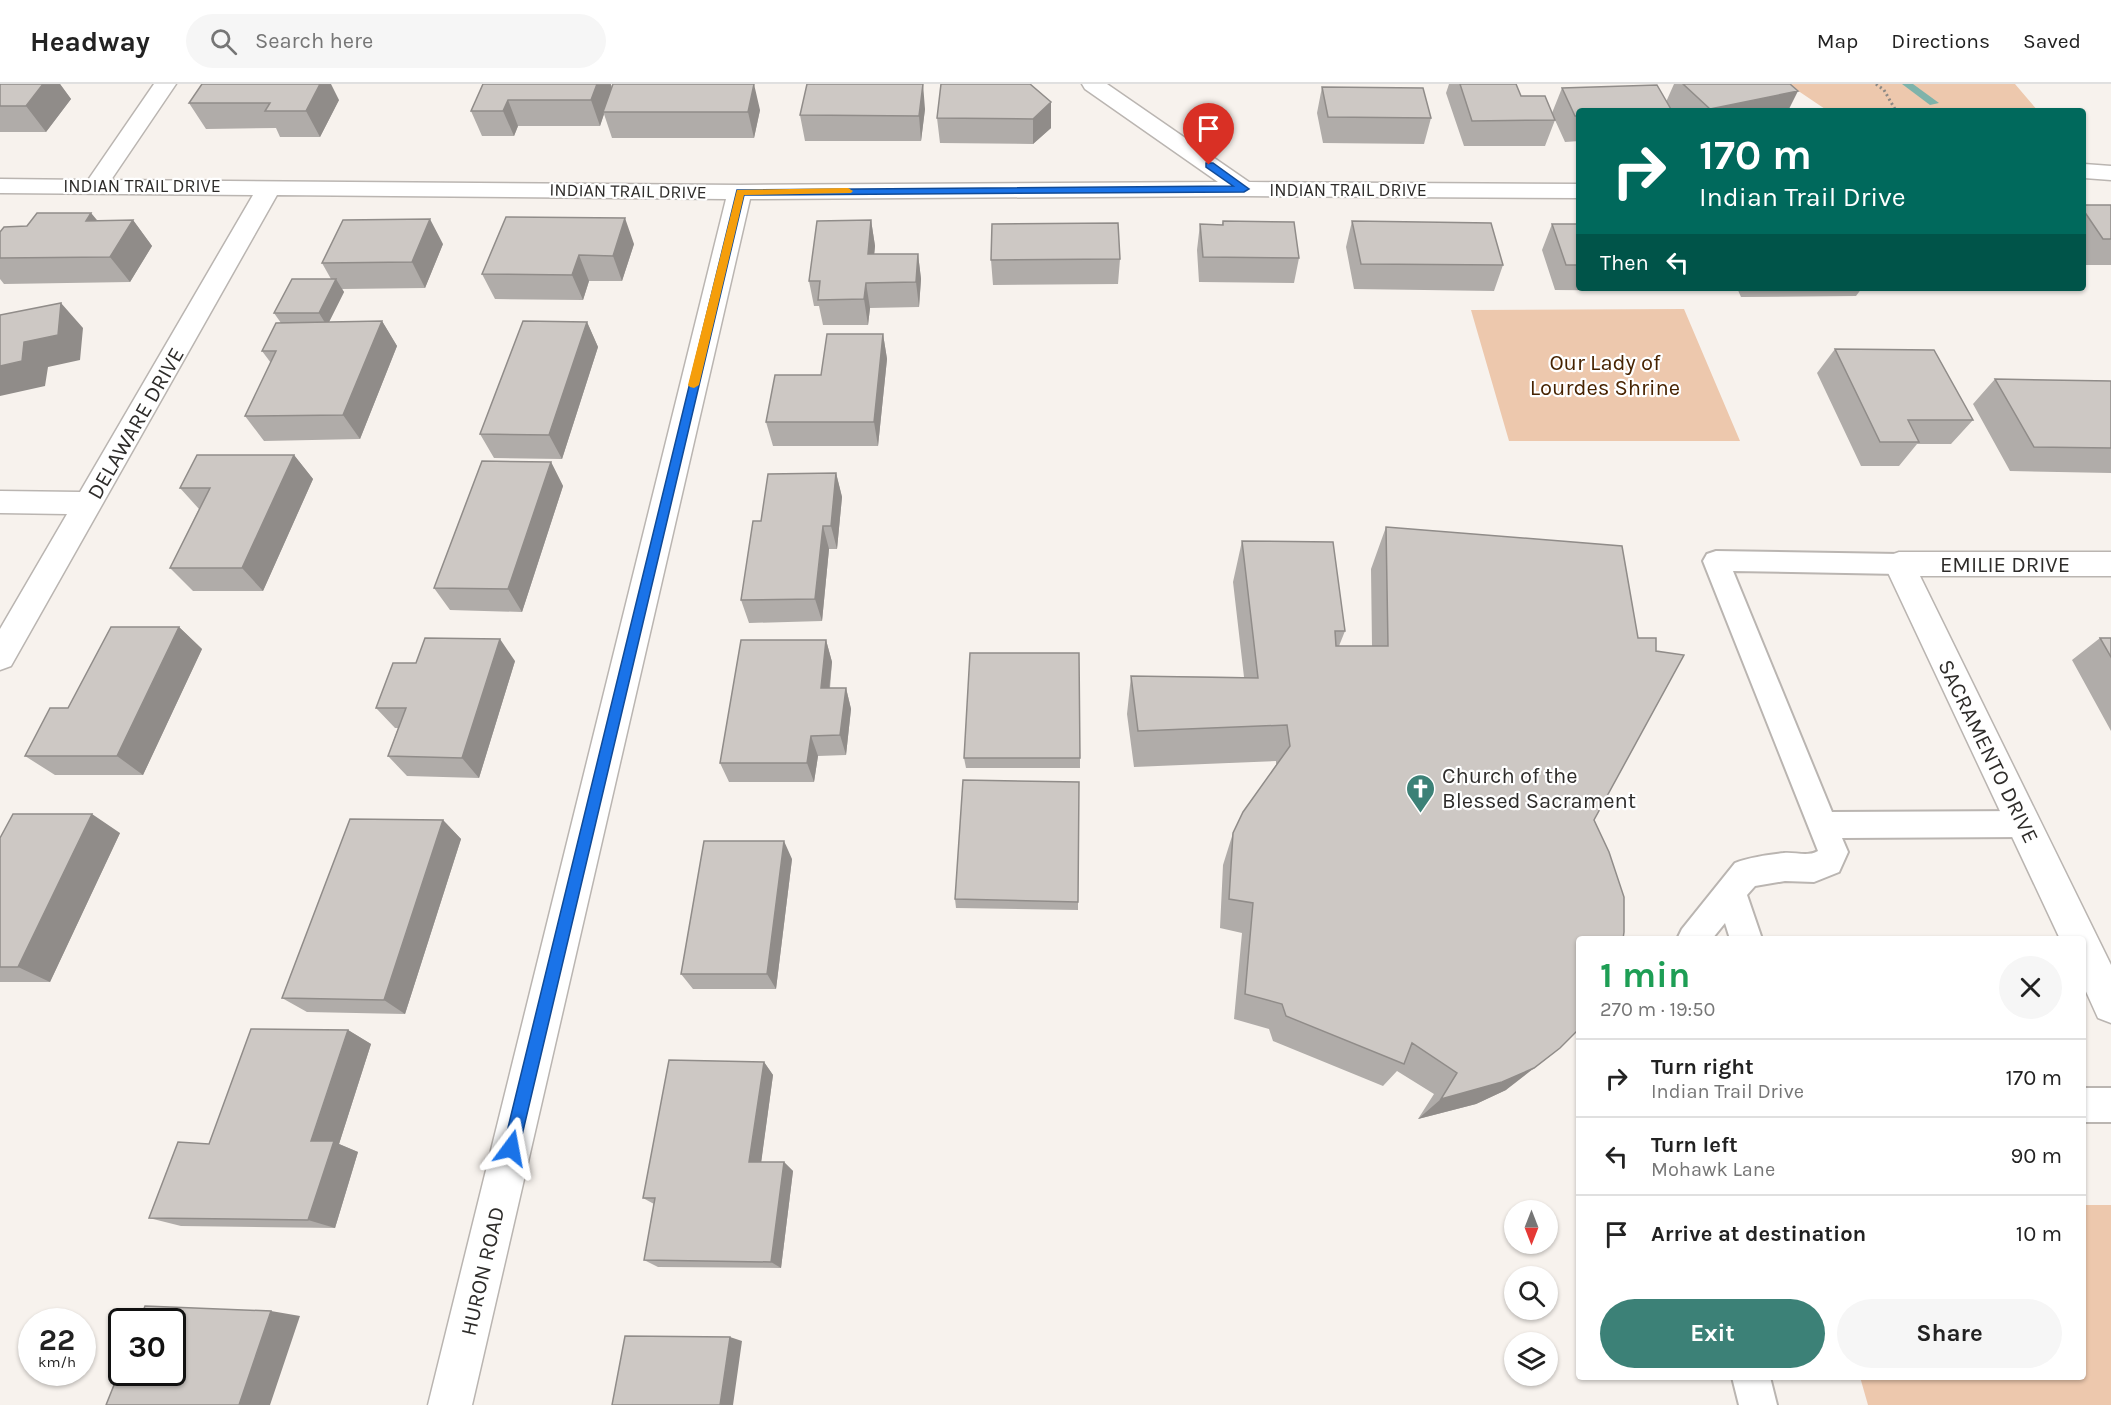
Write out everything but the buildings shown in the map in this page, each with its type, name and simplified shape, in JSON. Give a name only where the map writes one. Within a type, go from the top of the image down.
[{"type":"street","points":[[96,185],[165,84]]},
{"type":"street","points":[[1093,84],[1244,189]]},
{"type":"street","points":[[2086,171],[2111,173]]},
{"type":"street","name":"INDIAN TRAIL DRIVE","points":[[0,186],[740,192],[1244,189],[1576,191]]},
{"type":"street","name":"DELAWARE DRIVE","points":[[0,657],[269,188]]},
{"type":"street","name":"HURON ROAD","points":[[450,1405],[740,192]]},
{"type":"street","points":[[0,502],[90,503]]},
{"type":"street","name":"EMILIE DRIVE","points":[[1899,564],[2111,564]]},
{"type":"street","name":"SACRAMENTO DRIVE","points":[[1899,564],[2078,936]]},
{"type":"street","points":[[2086,952],[2111,1005]]},
{"type":"lane","points":[[1696,936],[1746,873],[1785,867],[1814,868],[1828,862],[1833,852],[1716,561],[1899,564]]},
{"type":"lane","points":[[1822,825],[2024,824]]},
{"type":"lane","points":[[1731,891],[1745,936]]},
{"type":"lane","points":[[2086,1105],[2111,1105]]},
{"type":"lane","points":[[1751,1380],[1758,1405]]},
{"type":"path","points":[[1876,84],[1884,90],[1894,108]]},
{"type":"green space","points":[[1788,84],[2015,84],[2035,108],[1824,108]]},
{"type":"green space","name":"Our Lady of Lourdes Shrine","points":[[1684,309],[1740,441],[1509,441],[1471,310]]},
{"type":"green space","points":[[2086,1205],[2111,1205],[2111,1405],[1868,1405],[1861,1380],[2086,1380]]},
{"type":"waterway","points":[[1907,84],[1934,103]]},
{"type":"slow traffic","points":[[694,385],[740,192],[848,191]]},
{"type":"place","name":"Church of the Blessed Sacrament","points":[[1421,814]]},
{"type":"route","points":[[511,1148],[740,192],[1244,189],[1209,165]]}]
